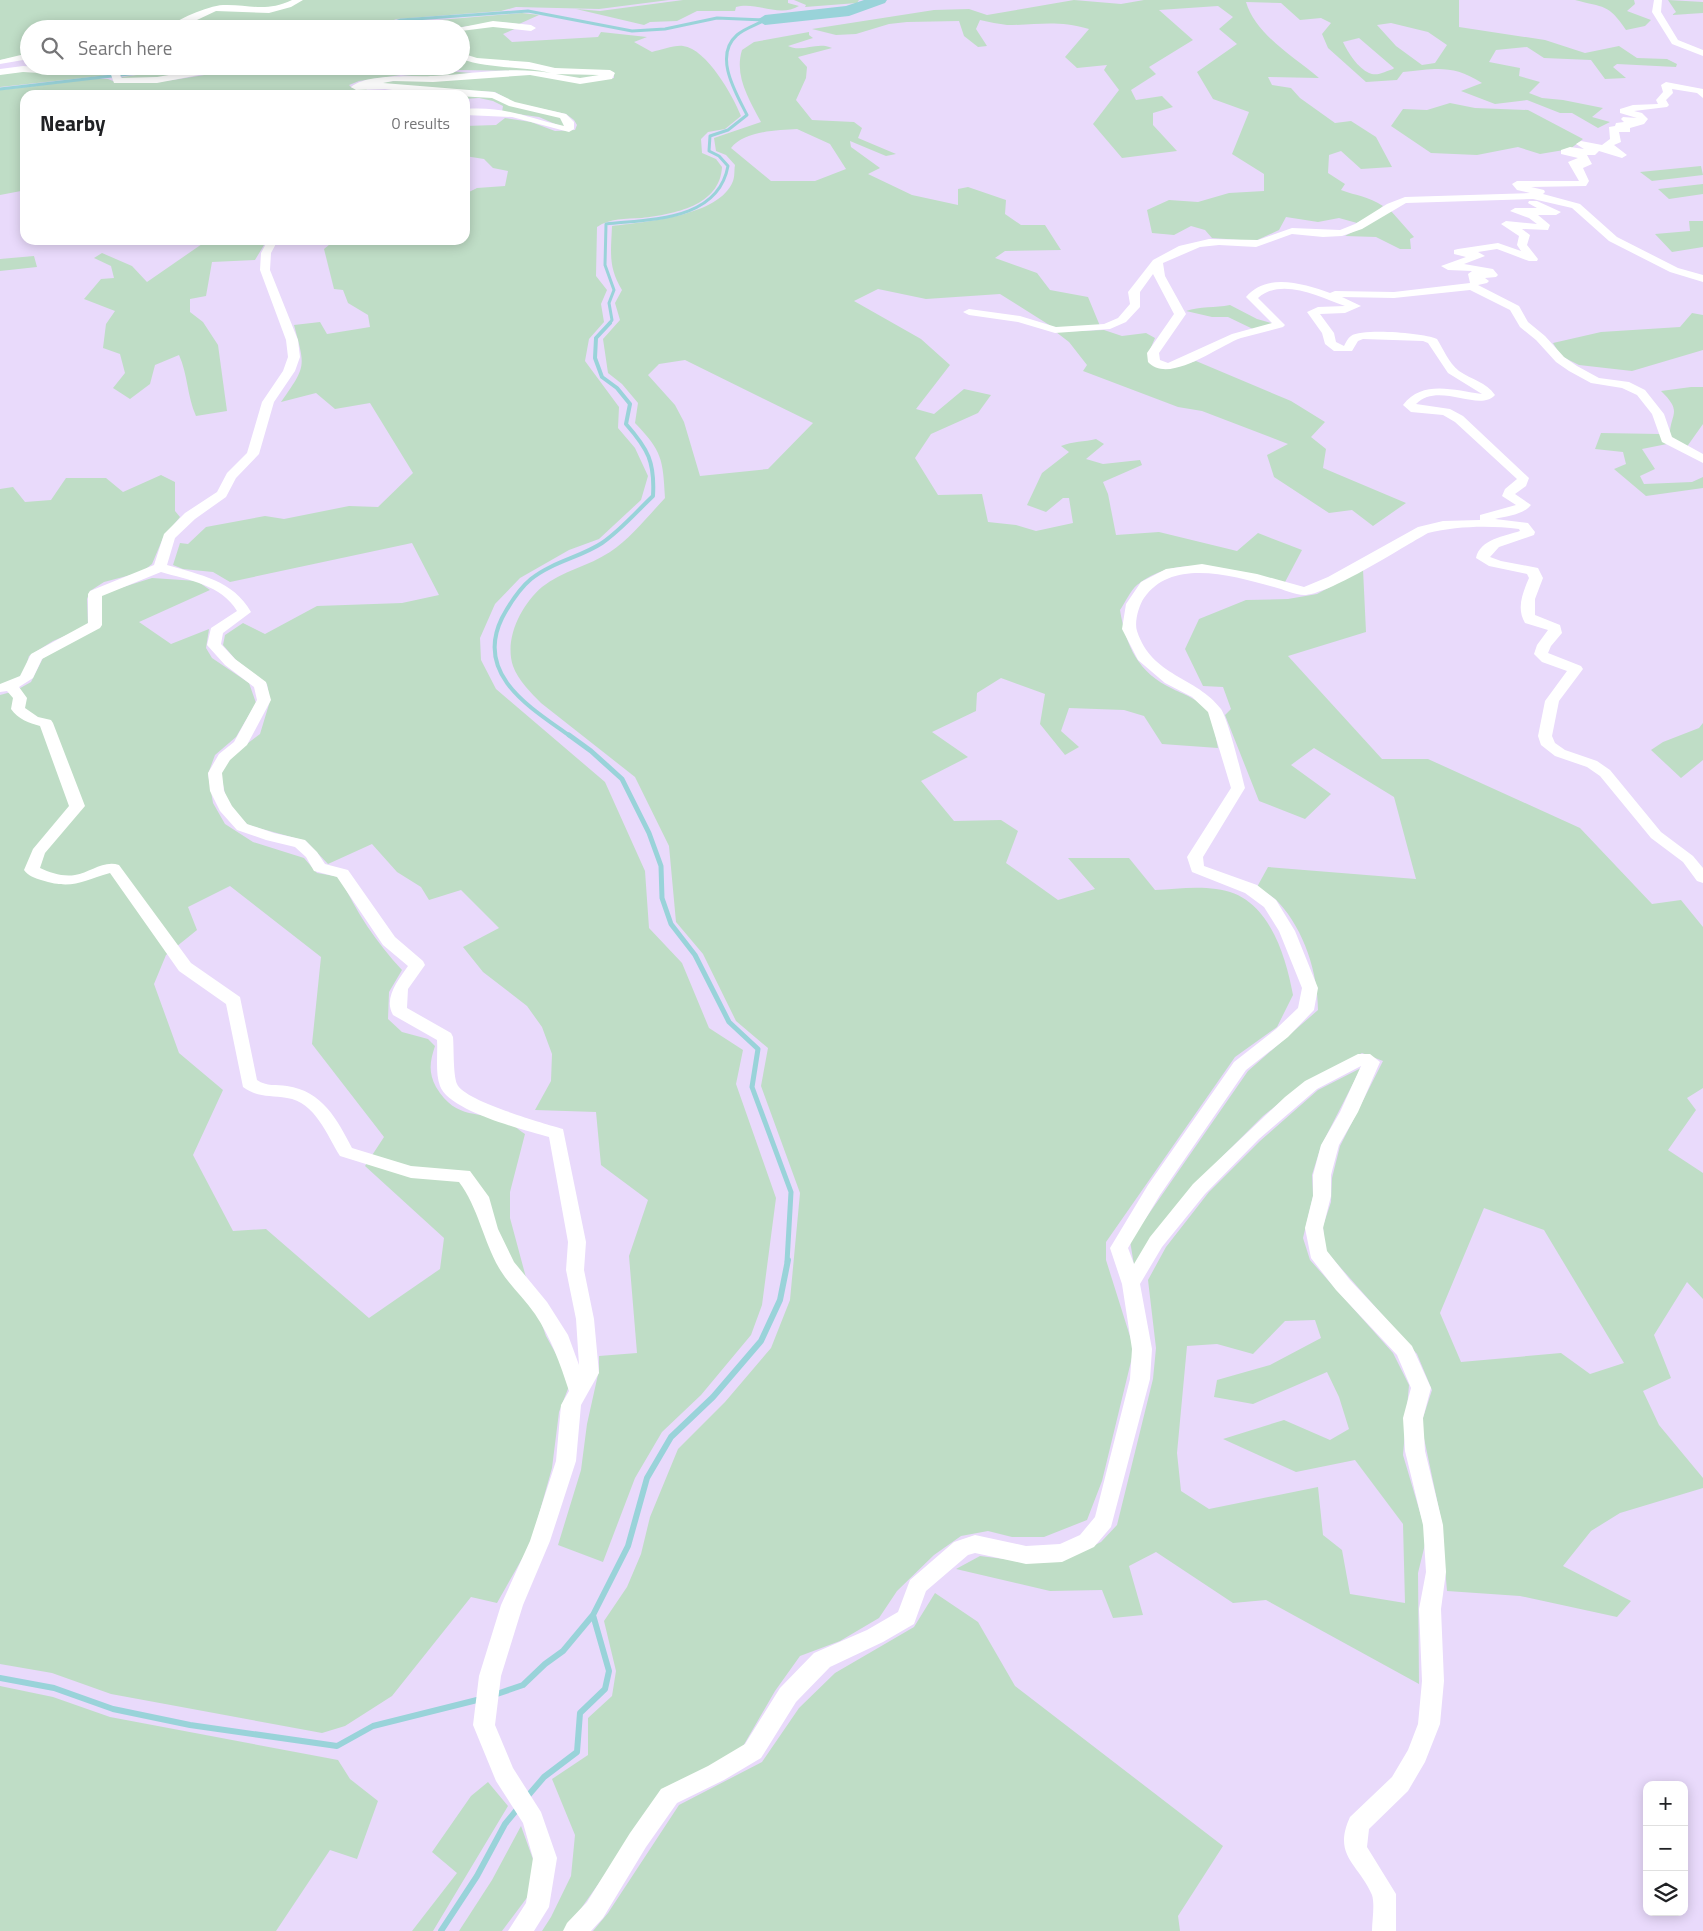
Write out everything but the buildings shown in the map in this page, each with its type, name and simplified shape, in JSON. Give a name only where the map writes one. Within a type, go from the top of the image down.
[{"type":"street","points":[[189,20],[217,8],[251,11],[271,10],[290,5],[299,0]]},
{"type":"street","points":[[1658,0],[1654,9],[1657,17],[1667,26],[1670,36],[1675,42],[1703,53]]},
{"type":"street","points":[[470,27],[493,24],[531,28]]},
{"type":"street","points":[[0,62],[20,58]]},
{"type":"street","points":[[470,59],[529,65],[562,72],[610,73],[609,77],[580,81],[545,73],[470,70]]},
{"type":"street","points":[[0,72],[20,70]]},
{"type":"street","points":[[415,90],[385,86],[356,87],[393,78],[433,79],[508,73]]},
{"type":"street","points":[[117,75],[116,76],[157,80],[187,75]]},
{"type":"street","points":[[1703,95],[1700,91],[1666,85],[1668,93],[1661,100],[1664,105],[1637,106],[1623,111],[1640,115],[1643,119],[1641,122],[1626,119],[1633,125],[1618,125],[1626,130],[1612,129],[1616,142],[1610,142],[1607,145],[1622,155],[1611,154],[1600,146],[1591,144],[1581,144],[1595,150],[1591,153],[1570,150],[1565,152],[1578,153],[1588,161],[1587,164],[1582,165],[1577,161],[1573,162],[1584,181],[1582,184],[1517,184],[1521,188],[1555,194],[1569,200],[1613,239],[1674,270],[1703,279]]},
{"type":"street","points":[[470,94],[494,95],[512,104],[563,116],[569,122],[569,129],[560,129],[528,118],[470,112]]},
{"type":"street","points":[[1453,288],[1468,283],[1484,281],[1474,277],[1474,274],[1492,275],[1489,272],[1476,268],[1448,268],[1446,266],[1480,256],[1458,252],[1498,246],[1533,259],[1522,245],[1524,235],[1506,224],[1544,228],[1545,226],[1533,216],[1515,211],[1556,212],[1513,198]]},
{"type":"street","points":[[969,312],[1020,319],[1055,330],[1106,327],[1122,320],[1136,304],[1134,292],[1157,262],[1190,244],[1215,241],[1258,244],[1283,232],[1292,231],[1326,234],[1342,233],[1380,214],[1400,201],[1549,198],[1576,206]]},
{"type":"street","points":[[5,687],[22,682],[32,671],[36,657],[56,643],[80,634],[95,625],[95,594],[107,586],[148,575],[160,567],[169,537],[190,516],[222,494],[231,476],[253,454],[268,402],[289,371],[294,357],[292,340],[265,270],[266,253],[270,245]]},
{"type":"street","points":[[1157,262],[1160,281],[1177,304],[1180,314],[1153,353],[1154,362],[1167,367],[1178,364],[1236,336],[1279,325],[1275,318],[1256,304],[1252,297],[1257,290],[1271,286],[1283,284],[1336,294],[1368,295],[1420,293],[1472,286],[1515,308],[1518,319],[1539,336],[1557,357],[1594,380],[1628,385],[1650,401],[1656,406],[1657,415],[1664,427],[1666,439],[1677,447],[1700,456],[1703,460]]},
{"type":"street","points":[[1292,285],[1355,306],[1350,310],[1321,309],[1313,312],[1328,333],[1331,344],[1338,349],[1348,349],[1354,339],[1361,336],[1425,338],[1433,341],[1442,361],[1460,377],[1485,389],[1489,395],[1483,398],[1434,391],[1411,401],[1409,405],[1415,409],[1446,412],[1459,419],[1523,478],[1522,483],[1509,492],[1508,496],[1525,505],[1520,509],[1495,514],[1476,522]]},
{"type":"street","points":[[575,1931],[595,1910],[638,1840],[669,1796],[716,1773],[753,1751],[788,1695],[822,1660],[875,1636],[907,1618],[917,1586],[962,1548],[976,1544],[1026,1555],[1062,1553],[1087,1542],[1104,1521],[1140,1379],[1142,1349],[1131,1284],[1119,1248],[1154,1190],[1240,1066],[1282,1033],[1306,1010],[1310,988],[1287,931],[1270,904],[1251,889],[1197,869],[1195,857],[1238,788],[1215,711],[1197,694],[1170,680],[1143,657],[1129,629],[1133,604],[1146,585],[1171,572],[1202,568],[1257,578],[1305,591],[1333,580],[1423,530],[1443,525],[1476,522],[1523,526],[1529,532],[1494,544],[1484,552],[1483,558],[1489,562],[1519,566],[1532,571],[1536,578],[1530,595],[1527,615],[1530,620],[1555,628],[1555,633],[1544,645],[1541,654],[1547,659],[1576,668],[1552,701],[1545,736],[1548,745],[1560,754],[1592,764],[1605,773],[1656,835],[1688,859],[1703,878]]},
{"type":"street","points":[[160,567],[181,574],[204,578],[240,601],[244,612],[216,631],[214,645],[230,662],[260,685],[264,700],[240,745],[224,757],[215,773],[217,791],[225,808],[242,827],[271,837],[300,843],[312,855],[319,868],[343,873],[389,941],[417,965],[400,989],[399,1011],[445,1037],[448,1085],[459,1098],[520,1123],[557,1133],[577,1242],[575,1270],[589,1351],[589,1373],[571,1405],[566,1461],[540,1542],[512,1605],[490,1676],[484,1725],[504,1774],[533,1819],[546,1858],[537,1907],[520,1931]]},
{"type":"street","points":[[5,687],[20,698],[18,709],[33,720],[46,723],[78,806],[38,852],[32,870],[46,878],[79,880],[102,869],[114,868],[185,967],[234,1001],[249,1083],[259,1092],[294,1093],[322,1111],[346,1152],[411,1172],[464,1176],[480,1197],[488,1229],[506,1266],[540,1307],[561,1340],[579,1391]]},
{"type":"street","points":[[1131,1284],[1156,1242],[1199,1189],[1290,1101],[1311,1085],[1364,1058],[1372,1062],[1349,1112],[1330,1145],[1322,1175],[1322,1196],[1314,1228],[1318,1253],[1344,1285],[1405,1352],[1421,1388],[1413,1418],[1415,1451],[1433,1525],[1436,1572],[1430,1609],[1433,1681],[1429,1724],[1417,1754],[1400,1784],[1358,1824],[1355,1849],[1384,1894],[1384,1931]]},
{"type":"green space","points":[[0,0],[295,0],[269,9],[215,8],[186,20],[20,20],[20,57],[0,60]]},
{"type":"green space","points":[[302,0],[669,0],[599,9],[516,7],[501,11],[394,20],[194,20],[218,9],[251,12]]},
{"type":"green space","points":[[683,0],[788,0],[788,3],[799,6],[784,10],[744,6],[736,7],[735,11],[697,11],[677,21],[650,22],[644,25],[576,9],[600,11]]},
{"type":"green space","points":[[794,0],[859,0],[857,3],[805,7],[806,5]]},
{"type":"green space","points":[[1074,0],[1121,4],[1144,0],[1459,0],[1459,27],[1545,40],[1585,53],[1619,46],[1637,58],[1667,59],[1677,64],[1676,67],[1617,64],[1613,67],[1626,78],[1605,79],[1591,60],[1544,58],[1527,47],[1496,50],[1489,62],[1520,68],[1519,76],[1540,82],[1529,93],[1542,98],[1603,108],[1592,117],[1610,122],[1598,128],[1572,113],[1560,113],[1527,100],[1495,104],[1461,91],[1482,83],[1453,70],[1435,69],[1403,72],[1397,80],[1366,82],[1328,48],[1322,34],[1331,23],[1321,18],[1300,20],[1281,3],[1246,2],[1251,14],[1266,35],[1319,78],[1268,77],[1272,85],[1291,88],[1300,98],[1335,123],[1351,121],[1376,137],[1392,167],[1361,169],[1341,151],[1329,155],[1328,173],[1345,184],[1341,190],[1367,198],[1383,206],[1357,223],[1339,218],[1318,222],[1286,217],[1279,230],[1255,241],[1212,238],[1205,230],[1191,226],[1174,235],[1152,233],[1147,210],[1169,200],[1198,202],[1229,193],[1264,191],[1264,174],[1232,154],[1249,112],[1213,99],[1197,72],[1237,44],[1219,29],[1233,17],[1218,6],[1159,10],[1193,40],[1149,67],[1156,74],[1131,90],[1136,100],[1162,96],[1173,107],[1153,113],[1153,125],[1177,151],[1122,158],[1093,124],[1119,90],[1104,70],[1107,65],[1077,68],[1065,57],[1089,29],[1057,24],[1007,25],[980,20],[976,29],[987,46],[978,47],[964,36],[959,21],[889,24],[856,34],[836,35],[812,29],[934,10],[969,9],[987,15]],"holes":[[[1391,23],[1428,32],[1447,45],[1435,63],[1422,65],[1396,46],[1377,25]],[[1359,38],[1394,68],[1375,74],[1361,68],[1343,42]]]},
{"type":"green space","points":[[1575,0],[1634,0],[1635,4],[1627,11],[1651,20],[1645,26],[1626,30],[1615,15],[1605,8]]},
{"type":"green space","points":[[1668,0],[1703,2],[1703,13],[1672,15],[1676,12]]},
{"type":"green space","points":[[522,13],[539,15],[519,24],[499,22],[470,26],[470,20],[439,20]]},
{"type":"green space","points":[[494,25],[517,28],[503,34],[512,42],[598,37],[601,32],[647,37],[634,42],[652,52],[683,46],[701,55],[710,64],[732,97],[741,116],[725,129],[708,132],[701,139],[702,153],[716,159],[722,167],[719,180],[713,191],[704,199],[693,206],[668,214],[612,220],[597,227],[596,276],[607,290],[601,304],[604,322],[589,339],[585,361],[619,407],[618,428],[635,448],[648,476],[641,500],[599,539],[569,550],[520,578],[495,604],[480,638],[481,660],[496,689],[605,782],[645,871],[649,928],[682,963],[709,1028],[743,1050],[736,1084],[776,1198],[762,1305],[751,1335],[701,1395],[662,1432],[635,1478],[603,1562],[558,1545],[581,1470],[587,1424],[599,1370],[599,1356],[637,1353],[629,1256],[648,1200],[601,1165],[596,1112],[535,1110],[551,1081],[552,1054],[542,1027],[527,1006],[483,972],[463,947],[499,928],[461,890],[429,900],[421,887],[397,872],[372,844],[328,864],[306,841],[248,825],[228,806],[220,772],[227,759],[260,734],[270,701],[267,684],[236,660],[223,645],[225,635],[243,623],[265,634],[317,606],[402,603],[439,595],[412,543],[230,582],[213,572],[183,569],[173,565],[180,543],[188,544],[206,527],[265,516],[284,519],[349,506],[378,507],[413,473],[370,403],[335,409],[316,393],[281,402],[296,380],[301,365],[302,358],[294,325],[320,322],[327,334],[370,327],[368,315],[348,303],[343,290],[334,289],[324,249],[329,245],[470,245],[470,192],[477,188],[505,186],[508,171],[493,168],[484,159],[470,157],[470,126],[496,125],[505,118],[531,122],[555,131],[575,130],[577,125],[566,114],[515,103],[495,92],[374,86],[377,82],[531,74],[579,83],[614,78],[614,72],[601,70],[577,71],[470,57],[470,28]]},
{"type":"green space","points":[[809,32],[809,35],[813,38],[788,46],[793,48],[826,46],[832,48],[798,57],[807,67],[806,78],[796,100],[812,120],[854,122],[862,128],[858,138],[896,154],[886,156],[850,141],[851,147],[880,168],[868,174],[912,195],[958,205],[958,189],[968,187],[1006,200],[1005,214],[1021,225],[1045,225],[1061,250],[1005,251],[995,258],[1037,273],[1050,290],[1088,297],[1100,326],[1054,328],[1000,294],[926,299],[878,289],[854,301],[921,339],[950,365],[916,409],[934,414],[964,389],[991,395],[978,413],[931,434],[915,458],[938,495],[982,494],[988,522],[1016,525],[1036,531],[1073,523],[1069,498],[1063,498],[1046,512],[1027,505],[1042,473],[1069,452],[1061,446],[1096,439],[1104,444],[1086,459],[1103,464],[1140,460],[1142,465],[1103,482],[1108,494],[1116,535],[1159,532],[1237,551],[1258,533],[1302,550],[1284,584],[1247,574],[1209,567],[1190,566],[1172,568],[1154,574],[1137,585],[1120,610],[1130,647],[1142,666],[1161,682],[1193,699],[1207,709],[1213,722],[1218,748],[1162,744],[1144,716],[1124,710],[1069,708],[1061,731],[1079,747],[1065,755],[1040,724],[1045,694],[1001,678],[977,693],[976,711],[932,732],[968,757],[921,781],[954,821],[1001,820],[1018,831],[1006,863],[1058,900],[1095,889],[1068,858],[1129,858],[1155,890],[1208,888],[1234,893],[1261,913],[1271,928],[1285,961],[1293,995],[1277,1027],[1235,1057],[1106,1242],[1106,1260],[1134,1349],[1102,1481],[1087,1520],[1044,1537],[1012,1537],[988,1531],[961,1536],[934,1555],[897,1591],[879,1618],[840,1641],[800,1656],[775,1691],[742,1748],[661,1795],[568,1927],[564,1931],[542,1931],[571,1876],[575,1835],[552,1779],[588,1755],[588,1718],[612,1696],[616,1671],[604,1621],[627,1587],[641,1554],[650,1517],[678,1449],[725,1402],[771,1348],[790,1300],[800,1193],[761,1086],[768,1048],[736,1021],[703,954],[676,922],[669,846],[635,777],[541,703],[518,676],[511,656],[511,645],[516,623],[534,594],[550,581],[610,552],[625,540],[665,498],[662,465],[659,456],[651,441],[635,423],[638,403],[622,384],[608,373],[603,339],[620,320],[615,303],[622,290],[612,266],[612,226],[661,219],[698,210],[725,193],[733,181],[735,165],[726,155],[716,151],[714,138],[761,122],[744,87],[740,69],[742,50],[754,42]],"holes":[[[797,129],[830,144],[846,169],[815,181],[771,181],[731,148],[744,138],[761,132]],[[685,360],[813,423],[768,469],[700,476],[684,422],[675,405],[648,375],[659,364]]]},
{"type":"green space","points":[[470,60],[563,73],[601,73],[605,76],[582,80],[529,71],[470,70]]},
{"type":"green space","points":[[20,71],[20,75],[110,75],[0,87],[0,74]]},
{"type":"green space","points":[[137,75],[183,75],[121,80],[122,77]]},
{"type":"green space","points":[[204,75],[401,75],[359,81],[349,85],[352,88],[366,90],[20,90],[20,191],[0,195],[0,90],[92,79],[108,79],[118,83],[173,80]]},
{"type":"green space","points":[[401,75],[456,75],[432,78]]},
{"type":"green space","points":[[470,94],[479,94],[561,117],[567,126],[562,127],[539,117],[502,112],[503,106],[493,101],[479,98],[470,99]]},
{"type":"green space","points":[[1450,103],[1475,108],[1528,110],[1583,139],[1570,149],[1540,154],[1518,147],[1477,155],[1431,153],[1391,126],[1403,109],[1427,110]]},
{"type":"green space","points":[[1701,166],[1703,175],[1652,181],[1640,172]]},
{"type":"green space","points":[[1703,184],[1703,194],[1669,199],[1658,189]]},
{"type":"green space","points":[[1391,211],[1414,237],[1410,239],[1411,249],[1400,249],[1376,237],[1345,236]]},
{"type":"green space","points":[[1689,221],[1703,221],[1703,247],[1672,252],[1655,234],[1690,231]]},
{"type":"green space","points":[[201,245],[264,245],[255,260],[212,262],[206,296],[190,299],[190,312],[203,322],[218,345],[227,411],[196,416],[179,355],[155,365],[150,384],[130,399],[113,388],[125,373],[120,354],[103,348],[106,324],[115,311],[84,299],[101,279],[114,278],[111,266],[94,258],[102,253],[132,266],[147,282]]},
{"type":"green space","points":[[34,256],[37,267],[0,271],[0,259]]},
{"type":"green space","points":[[1230,305],[1257,319],[1275,324],[1255,330],[1228,317],[1212,317],[1186,311]]},
{"type":"green space","points":[[1692,313],[1703,315],[1703,350],[1632,371],[1579,365],[1561,356],[1553,343],[1601,332],[1680,327]]},
{"type":"green space","points":[[1104,330],[1122,336],[1146,333],[1155,338],[1149,352],[1156,366],[1168,369],[1196,361],[1291,401],[1325,422],[1311,437],[1326,449],[1323,468],[1406,503],[1373,526],[1352,510],[1329,513],[1274,477],[1267,455],[1288,444],[1202,411],[1178,407],[1083,371],[1087,365],[1069,342],[1056,332]]},
{"type":"green space","points":[[1703,387],[1703,424],[1686,448],[1670,439],[1674,410],[1661,391]]},
{"type":"green space","points":[[1601,433],[1660,434],[1667,444],[1642,449],[1655,469],[1640,476],[1644,484],[1692,482],[1703,477],[1703,488],[1646,496],[1614,469],[1626,464],[1623,452],[1595,449]]},
{"type":"green space","points":[[161,475],[175,482],[175,511],[180,517],[163,538],[152,564],[142,572],[104,582],[90,591],[87,599],[88,626],[53,641],[29,656],[23,673],[17,679],[0,685],[0,489],[13,487],[25,502],[51,500],[66,478],[106,478],[123,492]]},
{"type":"green space","points":[[1363,569],[1366,632],[1288,656],[1382,759],[1428,759],[1580,828],[1652,904],[1681,900],[1703,927],[1703,1088],[1687,1098],[1696,1110],[1668,1150],[1703,1173],[1703,1299],[1687,1282],[1654,1335],[1671,1378],[1643,1391],[1659,1425],[1703,1478],[1703,1488],[1620,1513],[1591,1531],[1563,1566],[1631,1601],[1617,1617],[1520,1596],[1447,1591],[1441,1519],[1421,1424],[1432,1390],[1417,1354],[1325,1250],[1323,1226],[1331,1202],[1332,1178],[1340,1146],[1383,1061],[1362,1053],[1303,1084],[1263,1116],[1223,1156],[1134,1265],[1130,1241],[1248,1071],[1318,1010],[1312,967],[1296,926],[1279,903],[1257,887],[1268,867],[1416,879],[1394,797],[1314,748],[1291,765],[1331,794],[1305,819],[1259,801],[1225,715],[1231,709],[1223,687],[1203,686],[1185,649],[1199,619],[1246,600],[1288,599],[1317,594]],"holes":[[[1484,1208],[1544,1230],[1624,1363],[1590,1374],[1561,1353],[1461,1362],[1440,1313]]]},
{"type":"green space","points":[[152,578],[197,581],[210,590],[139,622],[171,644],[209,629],[206,648],[212,658],[249,683],[256,703],[236,737],[215,755],[208,774],[213,803],[225,824],[253,842],[304,858],[317,873],[340,877],[367,926],[402,970],[389,992],[388,1019],[402,1032],[428,1039],[435,1046],[431,1066],[436,1087],[444,1098],[460,1110],[498,1119],[511,1124],[525,1134],[510,1192],[510,1218],[528,1285],[546,1336],[571,1381],[559,1412],[552,1468],[531,1543],[497,1603],[471,1597],[392,1696],[345,1726],[322,1733],[111,1694],[52,1673],[0,1664],[0,695],[15,691],[31,682],[43,658],[84,635],[101,594]],"holes":[[[230,886],[321,957],[312,1044],[384,1137],[365,1166],[444,1238],[440,1269],[369,1318],[266,1229],[233,1231],[193,1155],[223,1090],[179,1053],[154,984],[166,955],[197,930],[188,907]]]},
{"type":"green space","points":[[1703,723],[1703,760],[1681,778],[1651,750],[1663,742],[1699,728]]},
{"type":"green space","points":[[1361,1068],[1321,1146],[1312,1175],[1313,1196],[1303,1238],[1310,1260],[1393,1353],[1409,1385],[1403,1455],[1427,1536],[1418,1573],[1419,1684],[1266,1600],[1233,1603],[1156,1552],[1129,1566],[1143,1615],[1113,1618],[1102,1590],[1050,1591],[956,1569],[980,1556],[1035,1563],[1069,1558],[1101,1542],[1117,1525],[1153,1379],[1156,1348],[1148,1280],[1166,1247],[1209,1192],[1260,1141],[1318,1090]],"holes":[[[1315,1320],[1321,1338],[1270,1365],[1217,1380],[1214,1397],[1253,1404],[1327,1372],[1339,1397],[1349,1429],[1330,1440],[1284,1420],[1223,1439],[1296,1472],[1355,1460],[1403,1524],[1405,1603],[1350,1594],[1342,1550],[1323,1535],[1318,1487],[1209,1509],[1181,1491],[1177,1453],[1187,1346],[1217,1344],[1253,1354],[1285,1321]]]},
{"type":"green space","points":[[935,1593],[978,1622],[1015,1686],[1223,1846],[1178,1916],[1180,1931],[593,1931],[608,1913],[679,1805],[762,1762],[799,1708],[835,1673],[914,1627]]},
{"type":"green space","points":[[0,1686],[53,1697],[110,1717],[338,1760],[350,1779],[378,1801],[357,1859],[330,1850],[276,1931],[0,1931]]},
{"type":"green space","points":[[488,1782],[508,1806],[433,1931],[412,1931],[457,1873],[432,1852],[471,1796]]},
{"type":"green space","points":[[521,1826],[534,1862],[529,1895],[502,1931],[459,1931],[492,1880]]},
{"type":"waterway","points":[[765,20],[849,11],[879,0]]},
{"type":"waterway","points":[[401,20],[528,11],[632,31],[665,29],[717,18],[765,20],[737,35],[730,44],[727,53],[729,75],[747,115],[728,130],[710,136],[709,151],[719,156],[728,166],[722,184],[711,198],[697,207],[680,214],[643,221],[606,224],[605,265],[614,290],[609,303],[612,320],[609,324]]},
{"type":"waterway","points":[[0,89],[121,75]]},
{"type":"waterway","points":[[570,736],[539,714],[511,688],[501,673],[495,657],[495,638],[502,618],[508,608],[518,592],[531,579],[548,568],[602,543],[653,496],[651,465],[645,449],[626,424],[630,404],[617,388],[602,377],[595,358],[596,338],[610,323]]},
{"type":"waterway","points":[[569,735],[591,751],[622,779],[649,833],[661,866],[662,898],[671,924],[695,955],[729,1022],[758,1049],[752,1087],[791,1192],[787,1262]]},
{"type":"waterway","points":[[593,1615],[628,1546],[647,1478],[671,1437],[713,1397],[761,1341],[780,1300],[788,1260]]},
{"type":"waterway","points":[[494,1695],[523,1685],[545,1664],[563,1651],[593,1615]]},
{"type":"waterway","points":[[526,1798],[544,1777],[577,1752],[580,1713],[605,1689],[609,1671],[593,1615]]},
{"type":"waterway","points":[[0,1678],[54,1688],[113,1709],[190,1725],[337,1746],[373,1726],[481,1699]]},
{"type":"waterway","points":[[441,1931],[477,1876],[505,1824],[519,1807]]}]
